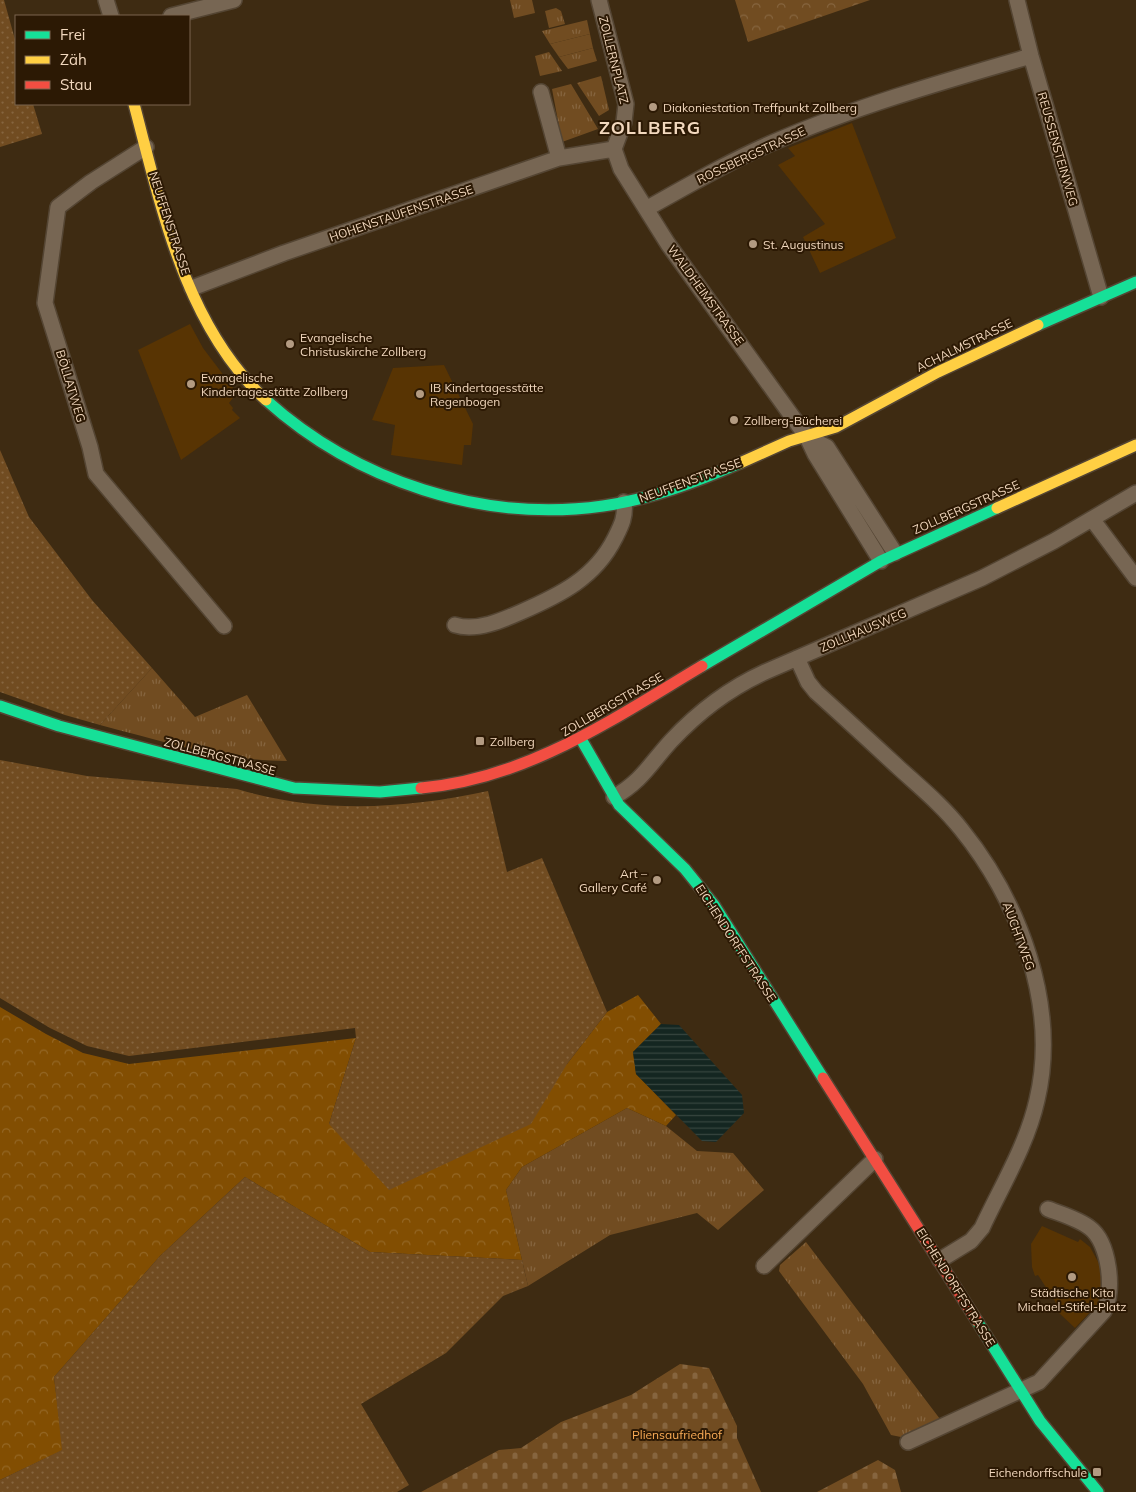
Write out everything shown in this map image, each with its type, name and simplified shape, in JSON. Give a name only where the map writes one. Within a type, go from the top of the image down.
[{"type":"street","points":[[106,0],[111,15]]},
{"type":"street","points":[[175,15],[234,0]]},
{"type":"street","name":"ZOLLERNPLATZ","points":[[599,0],[626,104],[624,122],[614,149]]},
{"type":"street","name":"REUSSENSTEINWEG","points":[[1017,0],[1031,56],[1101,297]]},
{"type":"street","name":"ROSSBERGSTRASSE","points":[[646,209],[726,164],[797,133],[892,99],[1031,56]]},
{"type":"street","points":[[541,92],[559,158]]},
{"type":"street","name":"NEUFFENSTRASSE","points":[[134,105],[174,243],[192,288],[219,344],[245,380],[266,401],[300,428],[363,466],[423,489],[489,504],[558,509],[624,502],[688,483],[784,443],[806,436]]},
{"type":"street","name":"BÖLLATWEG","points":[[146,147],[91,182],[58,207],[46,306],[90,447],[96,474],[224,626]]},
{"type":"street","name":"HOHENSTAUFENSTRASSE","points":[[192,288],[275,256],[559,158],[614,149]]},
{"type":"street","name":"WALDHEIMSTRASSE","points":[[614,149],[621,169],[668,244],[806,436],[812,450],[881,561]]},
{"type":"street","name":"ACHALMSTRASSE","points":[[806,436],[843,425],[938,372],[1136,282]]},
{"type":"street","name":"WALDHEIMSTRASSE","points":[[806,436],[827,447],[896,554]]},
{"type":"street","name":"ZOLLBERGSTRASSE","points":[[0,706],[59,726],[271,784],[323,791],[388,792],[451,784],[517,766],[582,739],[819,595],[881,561],[1136,445]]},
{"type":"street","name":"ZOLLHAUSWEG","points":[[614,798],[636,784],[671,741],[717,700],[750,679],[965,586],[1016,561],[1136,493]]},
{"type":"street","points":[[455,626],[468,627],[504,620],[569,590],[580,582],[599,563],[613,542],[623,523],[624,502]]},
{"type":"street","points":[[1092,519],[1136,578]]},
{"type":"street","name":"AUCHTWEG","points":[[797,658],[816,692],[946,811],[972,842],[1011,908],[1025,945],[1036,985],[1042,1021],[1044,1053],[1040,1089],[1032,1117],[982,1228],[971,1241],[940,1260]]},
{"type":"street","name":"EICHENDORFFSTRASSE","points":[[582,739],[614,798],[685,869],[705,892],[940,1260],[1020,1390],[1045,1428],[1098,1492]]},
{"type":"street","points":[[764,1266],[876,1160]]},
{"type":"street","points":[[908,1442],[1038,1382],[1048,1374],[1108,1305],[1111,1291],[1110,1277],[1098,1236],[1088,1226],[1048,1209]]},
{"type":"shaded area","points":[[852,123],[896,238],[820,273],[803,237],[825,224],[778,165],[795,156],[788,148]]},
{"type":"shaded area","name":"Evangelische Kindertagesstätte Zollberg","points":[[190,324],[203,348],[237,393],[229,403],[233,408],[232,410],[240,418],[181,460],[138,350]]},
{"type":"shaded area","name":"IB Kindertagesstätte Regenbogen","points":[[444,365],[473,424],[471,445],[464,445],[462,465],[391,455],[395,425],[372,420],[393,368]]},
{"type":"shaded area","name":"Städtische Kita Michael-Stifel-Platz","points":[[1042,1226],[1078,1242],[1080,1239],[1090,1247],[1102,1269],[1104,1277],[1101,1304],[1097,1305],[1075,1328],[1058,1312],[1060,1309],[1038,1275],[1035,1276],[1032,1267],[1031,1244]]},
{"type":"green space","points":[[0,0],[4,0],[15,39],[15,105],[33,105],[42,134],[0,147]]},
{"type":"green space","points":[[510,0],[532,0],[535,13],[514,18]]},
{"type":"green space","points":[[735,0],[870,0],[748,42]]},
{"type":"green space","points":[[556,8],[561,11],[565,24],[549,28],[545,11]]},
{"type":"green space","points":[[587,20],[590,34],[550,44],[542,31]]},
{"type":"green space","points":[[590,34],[593,48],[559,57],[550,44]]},
{"type":"green space","points":[[593,48],[597,61],[568,69],[559,57]]},
{"type":"green space","points":[[549,52],[562,71],[540,76],[535,56]]},
{"type":"green space","points":[[601,76],[609,110],[599,116],[577,83]]},
{"type":"green space","points":[[571,84],[598,129],[562,142],[552,89]]},
{"type":"green space","points":[[0,450],[29,517],[92,600],[152,668],[100,725],[0,692]]},
{"type":"green space","points":[[152,668],[195,717],[247,695],[287,761],[240,758],[216,754],[100,725]]},
{"type":"green space","points":[[0,760],[87,776],[237,789],[268,797],[331,805],[394,805],[425,802],[488,791],[507,872],[542,858],[607,1012],[567,1064],[531,1124],[389,1190],[329,1124],[356,1038],[355,1028],[129,1056],[87,1046],[50,1028],[0,998]]},
{"type":"green space","points":[[638,995],[661,1024],[633,1052],[636,1074],[676,1115],[666,1126],[627,1108],[522,1167],[506,1190],[522,1260],[370,1252],[245,1177],[160,1256],[54,1377],[63,1450],[0,1480],[0,1007],[83,1053],[129,1064],[356,1038],[329,1124],[567,1064],[607,1012]]},
{"type":"green space","points":[[627,1108],[666,1126],[697,1151],[733,1153],[764,1190],[718,1230],[697,1213],[610,1235],[528,1286],[506,1190],[522,1167]]},
{"type":"green space","points":[[245,1177],[370,1252],[522,1260],[528,1286],[503,1296],[446,1353],[361,1404],[409,1485],[397,1492],[0,1492],[0,1480],[62,1450],[54,1377],[160,1256]]},
{"type":"green space","points":[[806,1242],[940,1419],[906,1438],[891,1435],[863,1384],[779,1271],[780,1265]]},
{"type":"green space","name":"Pliensaufriedhof","points":[[680,1364],[709,1368],[737,1426],[737,1438],[761,1492],[421,1492],[499,1450],[521,1448],[561,1422],[631,1395]]},
{"type":"green space","points":[[878,1460],[895,1470],[901,1492],[817,1492]]},
{"type":"water","points":[[661,1024],[679,1025],[742,1095],[744,1113],[716,1142],[702,1141],[636,1074],[633,1052]]},
{"type":"traffic: fast","points":[[1038,325],[1136,282]]},
{"type":"traffic: fast","points":[[266,400],[301,429],[340,453],[381,474],[423,490],[467,501],[512,508],[558,510],[621,503],[673,489],[740,463]]},
{"type":"traffic: fast","points":[[702,666],[881,561],[997,508]]},
{"type":"traffic: fast","points":[[0,706],[59,726],[294,788],[380,792],[421,788]]},
{"type":"traffic: fast","points":[[581,739],[619,805],[685,869],[714,905],[823,1078]]},
{"type":"traffic: fast","points":[[977,1321],[1040,1421],[1098,1492]]},
{"type":"traffic: slow","points":[[134,105],[166,223],[196,301],[215,337],[238,370],[266,400]]},
{"type":"traffic: slow","points":[[740,463],[789,441],[836,427],[938,372],[1038,325]]},
{"type":"traffic: slow","points":[[997,508],[1136,445]]},
{"type":"traffic: jam","points":[[421,788],[460,782],[497,773],[568,744],[602,726],[702,666]]},
{"type":"traffic: jam","points":[[823,1078],[977,1321]]},
{"type":"place","name":"Diakoniestation Treffpunkt Zollberg","points":[[653,107]]},
{"type":"place","name":"St. Augustinus","points":[[753,244]]},
{"type":"place","name":"Evangelische Christuskirche Zollberg","points":[[290,344]]},
{"type":"place","name":"Evangelische Kindertagesstätte Zollberg","points":[[191,384]]},
{"type":"place","name":"IB Kindertagesstätte Regenbogen","points":[[420,394]]},
{"type":"place","name":"Zollberg-Bücherei","points":[[734,420]]},
{"type":"place","name":"Zollberg","points":[[480,741]]},
{"type":"place","name":"Art – Gallery Café","points":[[657,880]]},
{"type":"place","name":"Städtische Kita Michael-Stifel-Platz","points":[[1072,1277]]},
{"type":"place","name":"Eichendorffschule","points":[[1097,1472]]},
{"type":"district","name":"ZOLLBERG","points":[[650,127]]}]
